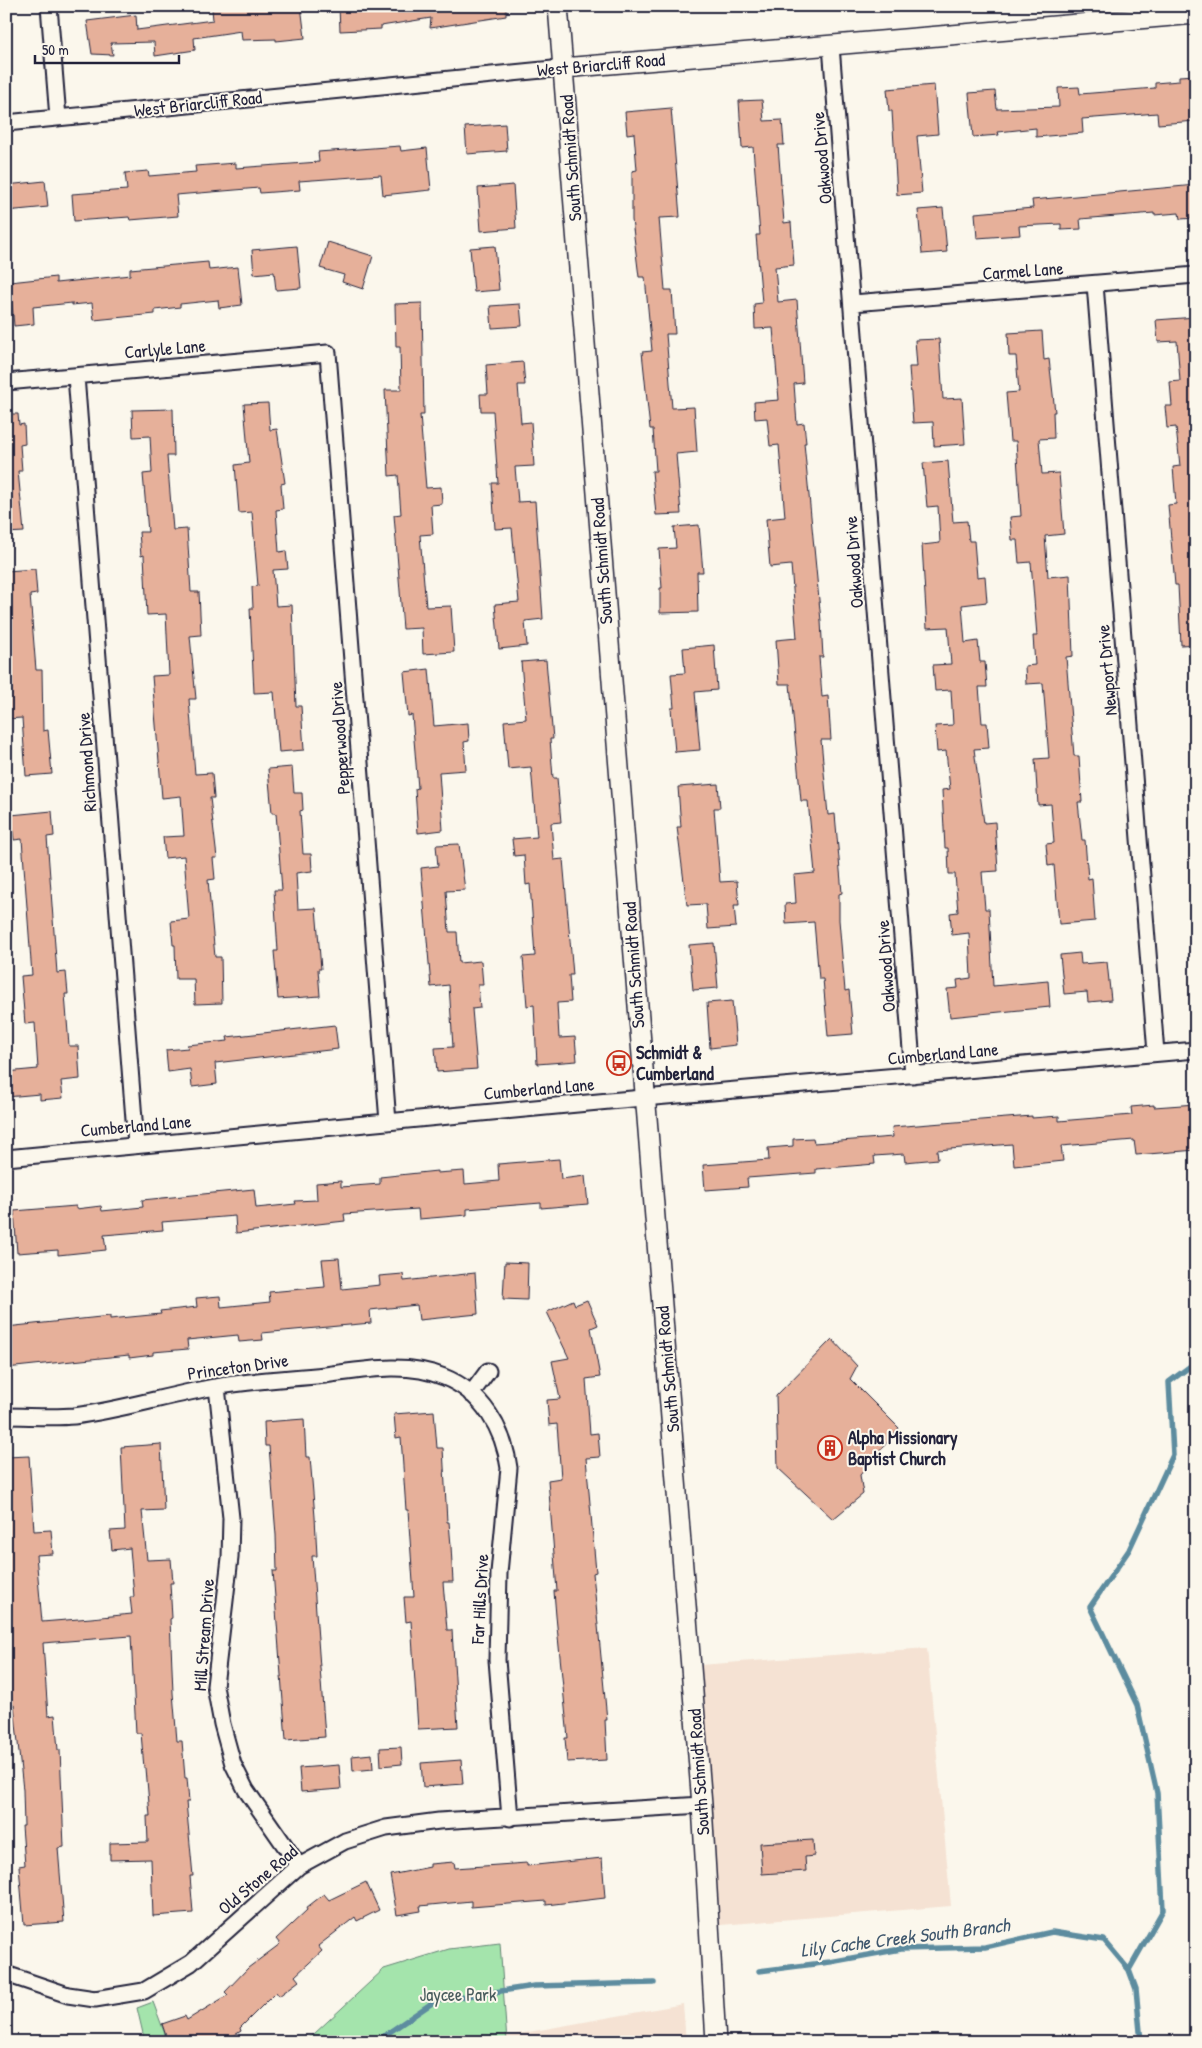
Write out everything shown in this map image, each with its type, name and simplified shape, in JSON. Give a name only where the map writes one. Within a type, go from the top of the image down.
[{"type":"street","points":[[49,6],[58,118]]},
{"type":"street","name":"South Schmidt Road","points":[[558,6],[702,1805],[716,2042]]},
{"type":"street","name":"West Briarcliff Road","points":[[6,123],[564,68],[1196,14]]},
{"type":"street","name":"Oakwood Drive","points":[[831,46],[853,303],[913,1075]]},
{"type":"street","name":"Carmel Lane","points":[[853,303],[1196,275]]},
{"type":"street","name":"Newport Drive","points":[[1096,284],[1156,1053]]},
{"type":"street","name":"Carlyle Lane","points":[[6,382],[328,352]]},
{"type":"street","name":"Pepperwood Drive","points":[[328,352],[388,1122]]},
{"type":"street","name":"Richmond Drive","points":[[76,376],[136,1145]]},
{"type":"street","name":"Cumberland Lane","points":[[6,1158],[644,1098],[1196,1050]]},
{"type":"street","name":"Princeton Drive","points":[[6,1416],[74,1416],[216,1387],[385,1368],[418,1370],[445,1377],[471,1394]]},
{"type":"street","points":[[471,1394],[488,1371]]},
{"type":"street","name":"Mill Stream Drive","points":[[216,1387],[231,1518],[230,1558],[216,1686],[222,1724],[233,1764],[246,1790],[298,1866]]},
{"type":"street","name":"Far Hills Drive","points":[[471,1394],[490,1413],[500,1430],[507,1451],[508,1468],[499,1582],[496,1651],[500,1717],[510,1818]]},
{"type":"street","name":"Old Stone Road","points":[[6,1974],[68,1995],[95,1999],[144,1991],[191,1963],[298,1866],[345,1841],[386,1828],[439,1821],[702,1805]]},
{"type":"shaded area","points":[[927,1648],[951,1906],[720,1925],[700,1665]]},
{"type":"shaded area","points":[[683,2004],[686,2042],[507,2042],[507,2036]]},
{"type":"green space","name":"Jaycee Park","points":[[500,1943],[507,2042],[301,2042],[314,2034],[384,1969],[449,1949]]},
{"type":"green space","points":[[153,2002],[168,2042],[145,2042],[137,2008]]},
{"type":"building","points":[[234,6],[301,6],[305,38],[276,41],[276,39],[242,40],[241,31],[194,38],[195,50],[155,56],[154,42],[111,43],[113,55],[92,54],[87,21],[136,15],[137,30],[213,20],[212,9]]},
{"type":"building","points":[[339,6],[506,6],[506,16],[430,28],[431,18],[381,26],[381,29],[340,31]]},
{"type":"building","points":[[1196,75],[1196,121],[1158,124],[1157,113],[1082,119],[1083,133],[1036,137],[1036,128],[998,132],[999,135],[973,137],[969,93],[995,91],[997,109],[1059,107],[1058,88],[1079,87],[1080,94],[1155,88],[1155,83],[1179,81],[1179,76]]},
{"type":"building","points":[[934,85],[938,134],[917,136],[922,193],[897,195],[892,111],[889,111],[887,89]]},
{"type":"building","points":[[762,100],[764,121],[782,120],[784,145],[778,145],[784,223],[791,222],[794,265],[775,267],[778,302],[797,300],[803,383],[794,384],[797,424],[804,423],[806,443],[804,443],[821,621],[823,657],[819,657],[822,697],[828,696],[831,740],[821,740],[828,815],[835,814],[842,893],[839,894],[839,920],[845,991],[849,990],[853,1034],[828,1036],[823,979],[819,979],[814,922],[786,924],[785,904],[796,903],[794,875],[815,873],[808,801],[801,801],[790,684],[779,684],[776,640],[797,638],[791,565],[770,567],[766,519],[785,517],[779,445],[770,446],[767,418],[755,419],[754,402],[779,400],[773,328],[755,329],[754,304],[762,303],[756,235],[760,235],[753,147],[742,148],[739,101]]},
{"type":"building","points":[[671,108],[680,217],[659,218],[665,290],[672,290],[675,334],[666,334],[672,408],[694,407],[697,452],[676,454],[681,514],[656,515],[652,471],[656,471],[653,429],[650,429],[642,352],[652,351],[645,277],[639,277],[632,220],[632,171],[637,170],[634,133],[627,134],[625,112]]},
{"type":"building","points":[[505,124],[507,151],[467,154],[465,127]]},
{"type":"building","points":[[400,146],[401,151],[427,148],[431,190],[383,195],[381,175],[299,181],[300,190],[260,193],[259,188],[176,195],[178,216],[130,220],[129,217],[74,221],[72,194],[127,190],[125,173],[148,171],[149,176],[196,172],[195,166],[236,163],[236,168],[319,162],[318,152]]},
{"type":"building","points":[[45,181],[48,207],[6,211],[6,185]]},
{"type":"building","points":[[513,185],[516,228],[481,231],[478,188]]},
{"type":"building","points":[[1196,185],[1196,218],[1180,219],[1179,213],[1154,215],[1154,213],[1080,219],[1081,229],[1061,230],[1061,224],[1019,226],[1020,235],[977,238],[975,213],[1033,208],[1032,200]]},
{"type":"building","points":[[943,208],[947,252],[922,254],[918,210]]},
{"type":"building","points":[[328,242],[373,256],[363,289],[342,282],[344,275],[320,268]]},
{"type":"building","points":[[297,246],[301,288],[276,290],[274,272],[254,274],[252,250]]},
{"type":"building","points":[[495,246],[499,290],[474,292],[470,248]]},
{"type":"building","points":[[208,262],[209,270],[238,267],[242,305],[219,308],[218,300],[180,304],[180,307],[155,310],[155,314],[94,320],[92,303],[72,305],[72,303],[33,307],[34,324],[14,326],[10,282],[56,277],[56,283],[130,275],[130,269]]},
{"type":"building","points":[[422,303],[424,415],[420,415],[426,488],[441,487],[442,504],[431,505],[433,534],[420,535],[426,607],[451,606],[454,652],[423,654],[422,628],[403,629],[394,515],[401,514],[398,475],[389,476],[385,390],[401,390],[400,347],[396,347],[395,304]]},
{"type":"building","points":[[520,304],[522,326],[492,328],[490,306]]},
{"type":"building","points":[[1196,317],[1196,644],[1181,645],[1178,585],[1175,585],[1168,505],[1176,504],[1173,467],[1180,466],[1176,427],[1167,428],[1165,406],[1172,406],[1170,382],[1180,381],[1177,341],[1158,342],[1156,320]]},
{"type":"building","points":[[1042,331],[1044,360],[1049,359],[1055,412],[1053,412],[1054,438],[1039,439],[1042,474],[1059,473],[1064,534],[1045,536],[1048,577],[1070,575],[1073,656],[1066,657],[1074,756],[1079,756],[1082,802],[1078,802],[1082,840],[1085,840],[1088,879],[1092,878],[1095,921],[1059,924],[1054,865],[1048,866],[1046,844],[1054,843],[1051,804],[1038,805],[1035,759],[1049,758],[1043,683],[1026,684],[1025,666],[1035,665],[1033,636],[1037,636],[1031,562],[1019,563],[1017,540],[1012,540],[1010,517],[1021,516],[1016,441],[1010,441],[1006,393],[1019,392],[1016,356],[1009,356],[1008,333]]},
{"type":"building","points":[[939,339],[943,399],[962,398],[965,444],[934,446],[933,422],[913,423],[909,367],[917,367],[915,340]]},
{"type":"building","points":[[523,362],[525,385],[518,385],[521,423],[531,422],[534,466],[515,467],[518,502],[535,501],[543,619],[525,621],[527,646],[499,649],[495,604],[519,602],[512,528],[495,529],[492,483],[498,483],[493,411],[481,411],[480,394],[488,394],[486,365]]},
{"type":"building","points":[[268,403],[270,430],[277,429],[285,483],[281,484],[283,509],[276,510],[279,552],[286,551],[288,569],[273,570],[276,606],[292,605],[296,706],[301,706],[304,750],[279,752],[274,692],[254,693],[250,608],[253,608],[252,587],[258,586],[252,512],[239,513],[235,465],[249,463],[244,404]]},
{"type":"building","points":[[173,409],[174,456],[167,456],[173,530],[187,529],[191,592],[199,592],[201,635],[190,636],[196,699],[189,699],[195,774],[212,773],[214,798],[210,798],[217,858],[213,858],[215,879],[208,880],[215,957],[221,957],[222,1003],[195,1004],[194,979],[176,979],[175,945],[173,945],[171,921],[189,919],[184,856],[165,858],[163,837],[184,836],[181,796],[162,798],[152,676],[169,675],[166,614],[147,615],[144,555],[141,556],[139,532],[148,532],[143,474],[152,473],[150,436],[133,437],[132,410]]},
{"type":"building","points":[[6,414],[18,414],[19,425],[24,424],[25,444],[20,445],[22,471],[18,471],[24,532],[6,533]]},
{"type":"building","points":[[948,461],[953,522],[967,521],[969,541],[974,541],[977,577],[985,576],[987,602],[962,605],[965,643],[978,641],[980,662],[985,662],[987,687],[979,687],[982,723],[987,723],[989,748],[974,749],[984,823],[995,822],[998,871],[982,872],[985,909],[989,909],[993,986],[1048,981],[1050,1007],[950,1017],[947,989],[958,988],[957,980],[971,978],[969,933],[952,935],[950,913],[958,912],[955,874],[949,874],[948,848],[945,848],[942,790],[950,789],[946,751],[937,752],[935,726],[953,725],[951,690],[935,691],[933,665],[951,664],[948,627],[927,628],[922,545],[940,543],[938,506],[927,507],[923,463]]},
{"type":"building","points":[[699,525],[703,572],[697,572],[698,612],[660,613],[660,588],[662,588],[659,549],[676,548],[674,527]]},
{"type":"building","points":[[35,569],[37,594],[30,595],[36,670],[42,670],[43,731],[48,730],[52,774],[26,776],[22,718],[6,719],[6,671],[11,671],[6,615],[6,571]]},
{"type":"building","points":[[714,645],[717,690],[695,692],[700,750],[675,752],[671,708],[674,708],[671,674],[685,673],[683,648]]},
{"type":"building","points":[[546,660],[553,739],[550,739],[553,778],[557,778],[561,822],[551,823],[554,860],[563,859],[573,975],[569,975],[571,1002],[557,1003],[559,1038],[575,1037],[577,1061],[537,1064],[534,1005],[527,1006],[523,957],[535,956],[530,884],[526,885],[524,855],[514,856],[512,839],[537,837],[531,767],[508,769],[504,721],[526,719],[521,662]]},
{"type":"building","points":[[429,669],[434,726],[468,723],[469,741],[464,742],[466,770],[439,772],[443,830],[418,833],[415,789],[418,788],[412,715],[408,716],[404,672]]},
{"type":"building","points":[[292,767],[294,793],[302,793],[303,810],[300,811],[303,854],[311,854],[312,871],[296,873],[298,909],[316,908],[321,969],[318,969],[320,996],[278,999],[274,951],[278,951],[274,890],[282,890],[276,813],[272,813],[268,769]]},
{"type":"building","points":[[718,784],[720,808],[714,808],[720,882],[737,881],[739,905],[734,905],[736,927],[708,929],[706,904],[687,905],[677,827],[681,827],[678,787]]},
{"type":"building","points":[[52,811],[54,836],[47,837],[57,973],[66,972],[68,994],[65,994],[69,1046],[78,1046],[80,1079],[61,1081],[63,1098],[40,1100],[40,1094],[6,1097],[6,1072],[38,1069],[35,1023],[25,1024],[21,976],[32,975],[22,839],[14,840],[11,815]]},
{"type":"building","points":[[459,844],[465,890],[446,891],[449,932],[457,932],[459,963],[481,961],[483,985],[478,985],[480,1008],[472,1009],[477,1069],[437,1072],[435,1048],[453,1047],[449,985],[431,987],[421,868],[438,866],[436,845]]},
{"type":"building","points":[[714,943],[718,988],[693,990],[689,945]]},
{"type":"building","points":[[1080,953],[1081,964],[1107,962],[1111,1000],[1088,1002],[1087,992],[1064,994],[1060,955]]},
{"type":"building","points":[[732,1001],[736,1045],[710,1048],[707,1003]]},
{"type":"building","points":[[335,1025],[338,1049],[215,1063],[217,1084],[192,1087],[190,1069],[168,1072],[166,1050],[188,1048],[187,1045],[228,1041],[227,1037]]},
{"type":"building","points":[[1196,1104],[1196,1150],[1136,1155],[1134,1140],[1061,1146],[1063,1161],[1014,1166],[1012,1144],[937,1150],[938,1159],[905,1162],[904,1154],[874,1156],[875,1164],[816,1169],[816,1173],[747,1178],[748,1187],[705,1190],[703,1165],[769,1160],[768,1148],[793,1146],[793,1139],[813,1138],[814,1143],[893,1137],[892,1127],[1032,1116],[1032,1118],[1059,1116],[1059,1121],[1132,1115],[1131,1107]]},
{"type":"building","points":[[559,1159],[561,1179],[585,1176],[588,1204],[541,1208],[541,1203],[467,1209],[467,1215],[419,1219],[418,1209],[344,1214],[345,1221],[236,1233],[235,1216],[162,1222],[163,1230],[104,1235],[106,1250],[58,1255],[58,1250],[17,1253],[14,1211],[76,1206],[76,1209],[101,1206],[102,1211],[143,1207],[142,1200],[254,1189],[256,1208],[296,1204],[295,1201],[317,1200],[316,1183],[341,1181],[341,1187],[380,1184],[380,1177],[437,1171],[437,1173],[464,1171],[465,1184],[499,1181],[498,1164]]},
{"type":"building","points":[[339,1258],[342,1289],[380,1285],[379,1276],[403,1274],[404,1281],[475,1273],[478,1314],[419,1320],[417,1305],[370,1310],[371,1323],[262,1333],[263,1340],[239,1342],[238,1335],[187,1340],[188,1349],[153,1352],[153,1355],[129,1358],[129,1355],[6,1368],[6,1327],[110,1316],[110,1319],[161,1314],[160,1311],[197,1307],[196,1298],[220,1296],[221,1307],[270,1302],[269,1292],[325,1287],[322,1259]]},
{"type":"building","points":[[505,1262],[528,1263],[527,1300],[503,1299]]},
{"type":"building","points":[[573,1300],[575,1305],[587,1300],[598,1325],[591,1328],[600,1377],[586,1379],[590,1434],[598,1433],[600,1457],[586,1458],[596,1572],[593,1573],[607,1720],[605,1720],[607,1760],[567,1762],[565,1738],[568,1738],[554,1591],[557,1591],[548,1480],[561,1478],[557,1424],[549,1425],[547,1400],[560,1399],[552,1361],[569,1358],[547,1312]]},
{"type":"building","name":"Alpha Missionary Baptist Church","points":[[832,1339],[857,1366],[850,1379],[899,1428],[860,1475],[863,1494],[833,1519],[778,1468],[776,1396]]},
{"type":"building","points":[[434,1411],[437,1448],[443,1448],[447,1522],[449,1522],[451,1546],[453,1582],[443,1582],[447,1630],[452,1630],[458,1727],[418,1729],[411,1621],[406,1622],[404,1597],[414,1597],[408,1510],[406,1510],[401,1437],[396,1438],[394,1414]]},
{"type":"building","points":[[304,1419],[306,1457],[310,1457],[315,1517],[317,1556],[312,1556],[325,1737],[286,1740],[273,1571],[277,1571],[276,1535],[269,1446],[265,1446],[264,1422]]},
{"type":"building","points":[[161,1444],[164,1510],[142,1511],[147,1560],[171,1559],[173,1583],[170,1583],[172,1618],[170,1619],[173,1693],[177,1741],[182,1741],[185,1778],[187,1778],[189,1802],[186,1802],[193,1876],[190,1876],[193,1913],[153,1916],[151,1859],[110,1860],[110,1843],[148,1842],[147,1816],[150,1816],[141,1733],[136,1733],[131,1636],[43,1643],[48,1716],[55,1715],[58,1750],[60,1750],[64,1847],[58,1848],[64,1922],[24,1925],[19,1866],[25,1865],[22,1826],[24,1826],[23,1790],[14,1705],[7,1706],[6,1691],[6,1457],[29,1456],[34,1531],[51,1530],[53,1554],[36,1555],[42,1622],[91,1618],[132,1614],[130,1597],[134,1597],[130,1548],[112,1550],[110,1531],[125,1530],[121,1447]]},
{"type":"building","points":[[401,1747],[402,1764],[381,1766],[380,1748]]},
{"type":"building","points":[[372,1754],[373,1769],[353,1771],[352,1756]]},
{"type":"building","points":[[461,1760],[463,1784],[423,1787],[421,1763]]},
{"type":"building","points":[[339,1765],[341,1789],[301,1792],[299,1768]]},
{"type":"building","points":[[813,1840],[814,1856],[805,1857],[806,1871],[762,1874],[760,1843]]},
{"type":"building","points":[[602,1858],[605,1898],[546,1905],[546,1901],[471,1907],[471,1901],[420,1906],[421,1911],[397,1915],[390,1875],[430,1867],[430,1864],[454,1862],[455,1868],[527,1863],[527,1866]]},
{"type":"building","points":[[366,1882],[379,1910],[357,1921],[355,1917],[318,1946],[322,1951],[295,1976],[299,1981],[279,1996],[276,1992],[240,2028],[241,2031],[224,2042],[168,2042],[162,2024],[185,2016],[187,2020],[228,1995],[225,1992],[248,1968],[280,1944],[276,1939],[307,1910],[306,1908],[324,1894],[329,1900]]},
{"type":"waterway","name":"Lily Cache Creek South Branch","points":[[1129,1970],[1163,1910],[1157,1793],[1137,1705],[1090,1607],[1129,1550],[1173,1455],[1169,1382],[1196,1362]]},
{"type":"waterway","name":"Lily Cache Creek South Branch","points":[[759,1971],[830,1962],[901,1949],[985,1947],[1052,1932],[1104,1940],[1129,1970],[1136,1989],[1141,2042]]},
{"type":"waterway","name":"Lily Cache Creek South Branch","points":[[375,2042],[435,2001],[534,1986],[654,1983]]},
{"type":"place","name":"Schmidt & Cumberland","points":[[619,1063]]},
{"type":"place","name":"Alpha Missionary Baptist Church","points":[[830,1448]]}]
